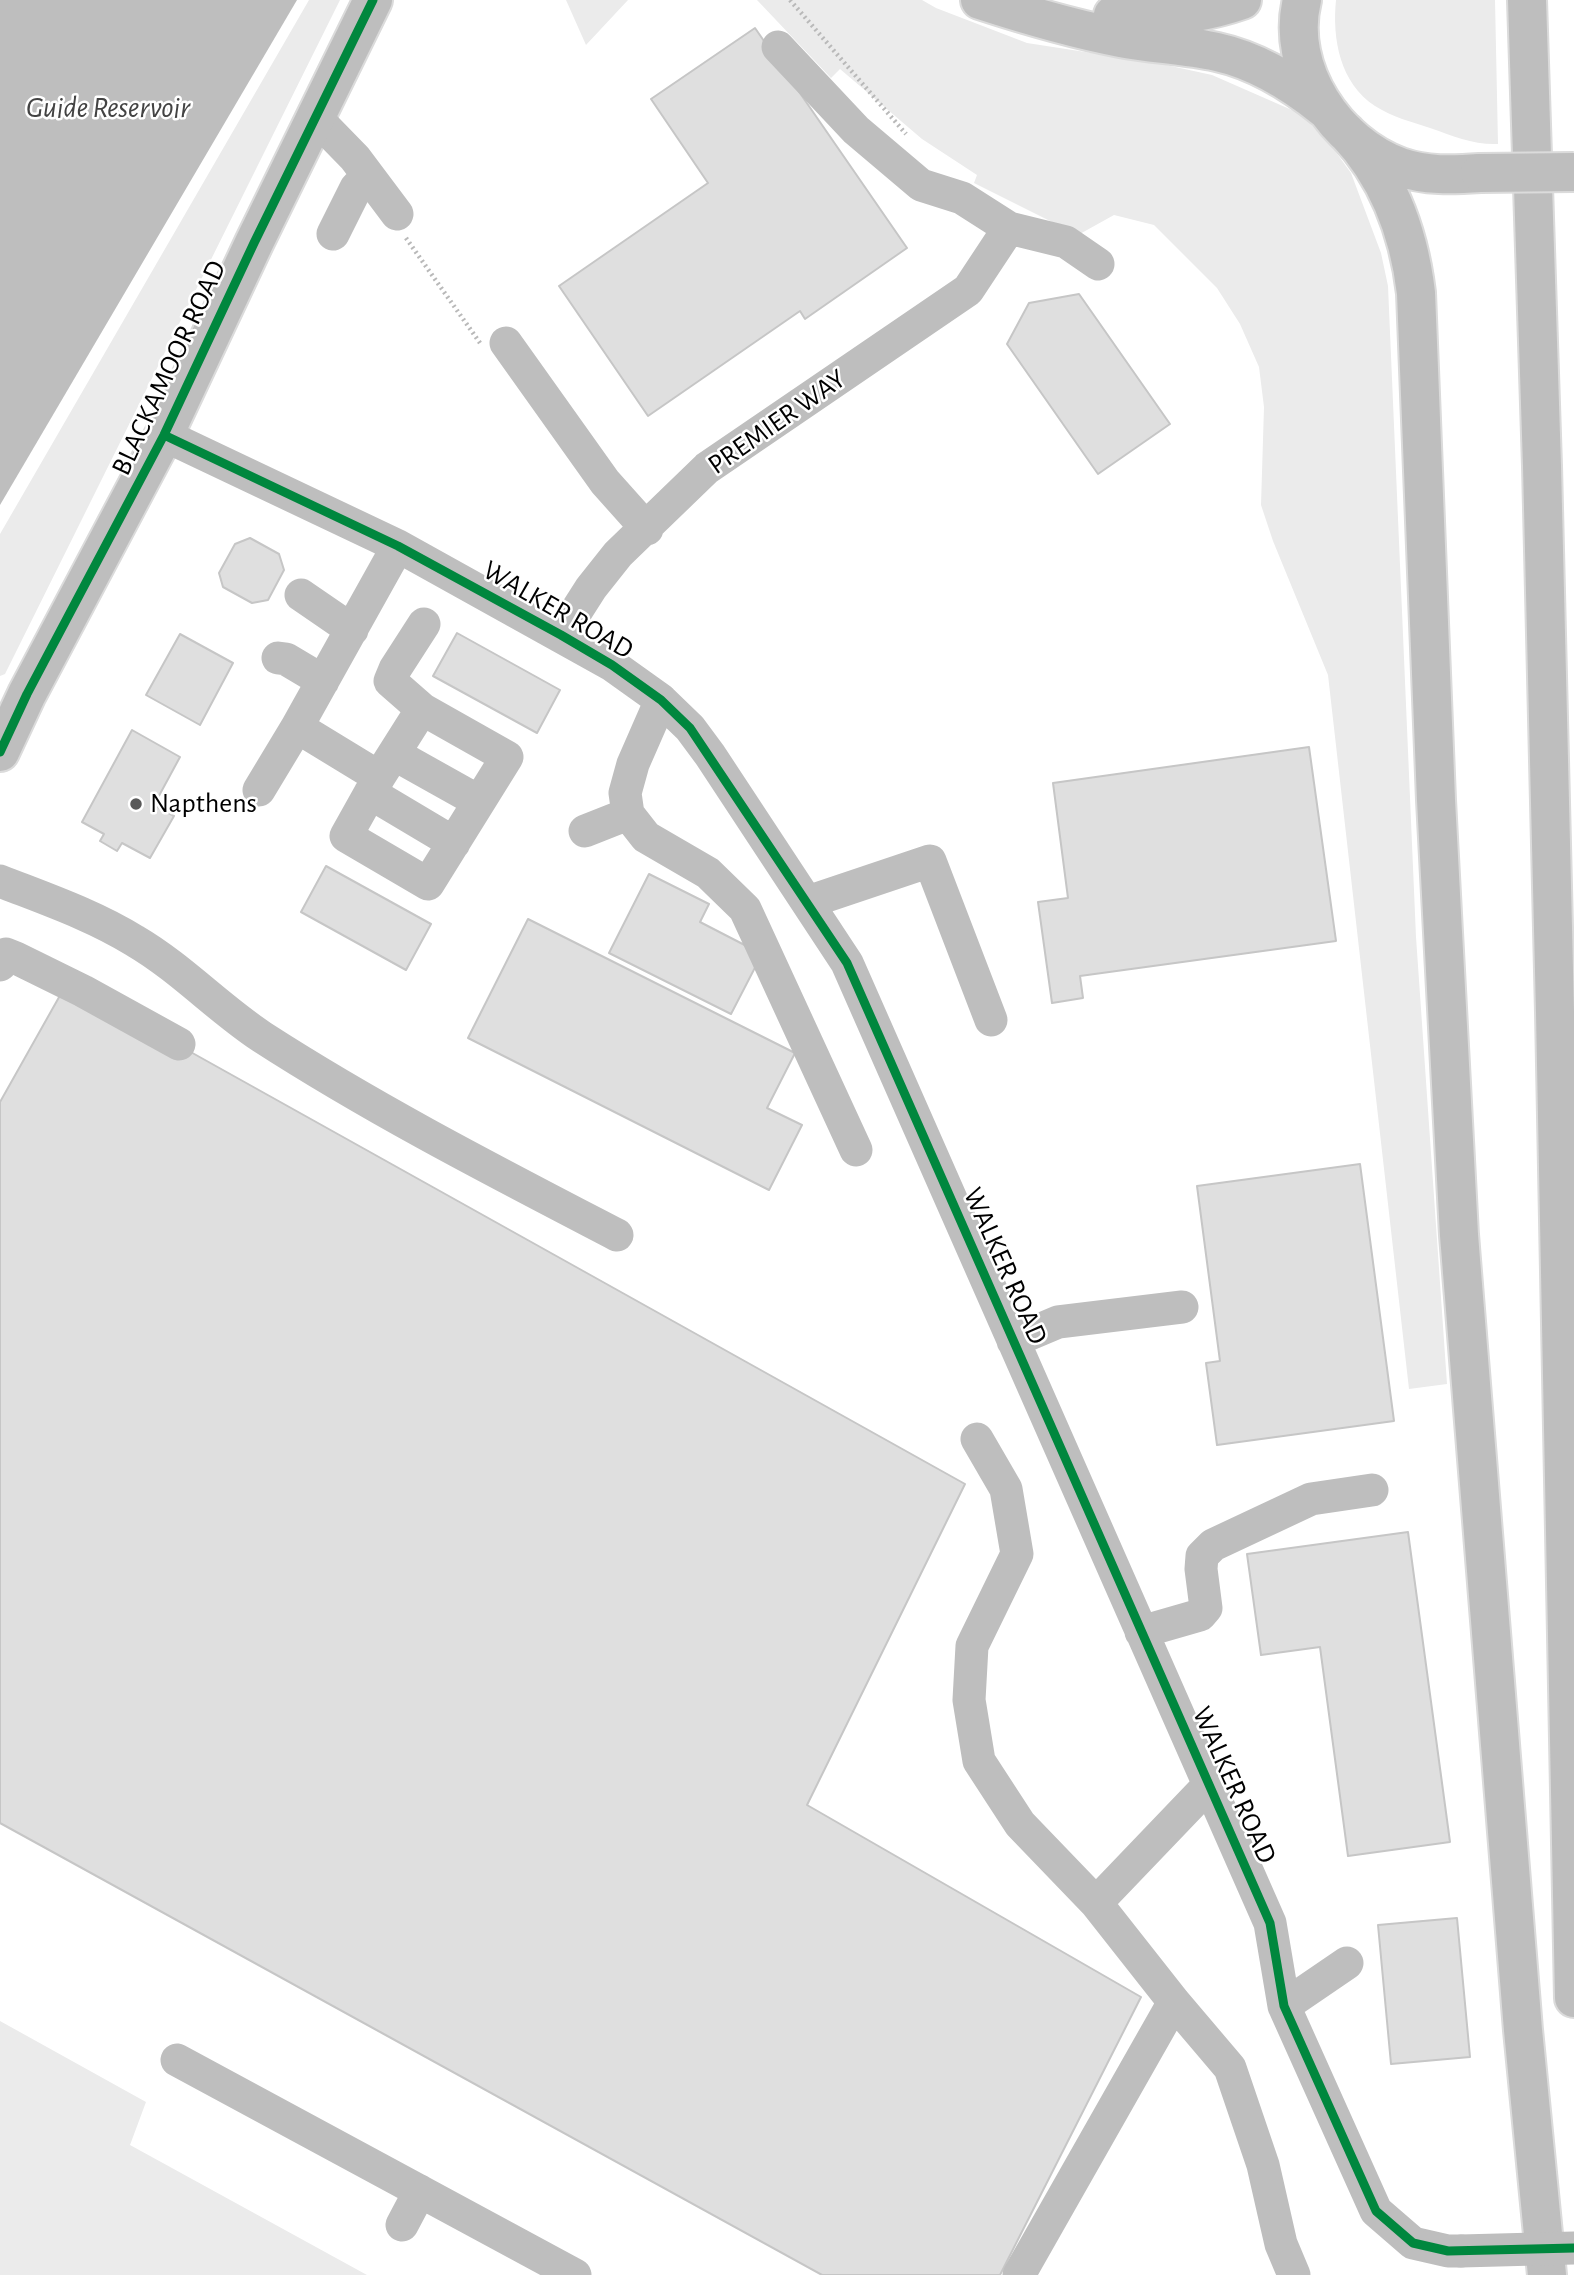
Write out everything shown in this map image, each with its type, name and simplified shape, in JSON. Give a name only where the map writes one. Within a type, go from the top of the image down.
[{"type":"main road","name":"BLACKAMOOR ROAD","points":[[0,752],[14,693],[164,435],[373,0]]},
{"type":"main road","points":[[980,0],[1027,15],[1120,38],[1194,48],[1238,58],[1282,77],[1368,150],[1399,166],[1446,175],[1574,172]]},
{"type":"main road","points":[[1039,0],[1107,15],[1141,18],[1196,14],[1242,0]]},
{"type":"main road","points":[[1302,0],[1299,26],[1302,50],[1314,91],[1368,158],[1394,206],[1409,248],[1416,293],[1436,800],[1459,1236],[1523,2030],[1547,2275]]},
{"type":"main road","points":[[1527,0],[1553,930],[1574,1998]]},
{"type":"street","points":[[778,47],[856,130],[921,185],[962,198],[1009,228],[1066,242],[1098,264]]},
{"type":"street","points":[[316,118],[355,158],[397,214]]},
{"type":"street","points":[[333,233],[356,188],[368,174]]},
{"type":"street","name":"PREMIER WAY","points":[[561,635],[618,554],[647,529],[707,468],[968,290],[1009,228]]},
{"type":"street","points":[[506,343],[605,482],[647,529]]},
{"type":"street","name":"WALKER ROAD","points":[[164,435],[398,546],[561,635],[612,665],[661,700],[690,729],[710,755],[847,963],[1270,1923],[1284,2006],[1376,2211],[1413,2244],[1448,2251],[1574,2248]]},
{"type":"street","points":[[259,790],[398,546]]},
{"type":"street","points":[[301,595],[352,630]]},
{"type":"street","points":[[422,709],[346,836],[428,884],[507,757],[422,709],[390,681],[425,624]]},
{"type":"street","points":[[278,658],[286,659],[323,681]]},
{"type":"street","points":[[661,700],[633,764],[625,793],[628,814],[646,837],[708,873],[744,909],[856,1150]]},
{"type":"street","points":[[297,727],[381,775],[454,843]]},
{"type":"street","points":[[381,775],[478,801]]},
{"type":"street","points":[[586,831],[628,814]]},
{"type":"street","points":[[808,902],[930,861],[991,1020]]},
{"type":"street","points":[[0,881],[90,917],[136,941],[260,1035],[454,1150],[617,1235]]},
{"type":"street","points":[[0,965],[6,954],[16,958],[179,1044]]},
{"type":"street","points":[[1013,1341],[1058,1322],[1182,1307]]},
{"type":"street","points":[[976,1439],[1006,1489],[1017,1555],[972,1646],[969,1700],[979,1761],[1020,1824],[1096,1903],[1174,2003],[1230,2068],[1263,2165],[1281,2244],[1294,2275]]},
{"type":"street","points":[[1141,1632],[1199,1615],[1206,1608],[1200,1569],[1202,1556],[1213,1545],[1311,1499],[1372,1490]]},
{"type":"street","points":[[1096,1903],[1209,1785]]},
{"type":"street","points":[[1284,2006],[1346,1963]]},
{"type":"street","points":[[1019,2275],[1174,2003]]},
{"type":"street","points":[[177,2060],[575,2275]]},
{"type":"street","points":[[402,2225],[420,2191]]},
{"type":"path","points":[[790,0],[908,136]]},
{"type":"shaded area","points":[[309,0],[340,0],[5,674],[0,676],[0,534]]},
{"type":"shaded area","points":[[566,0],[628,0],[586,45]]},
{"type":"shaded area","points":[[757,0],[922,0],[1027,43],[1157,63],[1212,75],[1301,114],[1330,144],[1351,173],[1381,253],[1388,286],[1416,937],[1447,1384],[1409,1389],[1328,675],[1261,505],[1264,407],[1259,367],[1240,324],[1217,288],[1154,225],[1114,215],[1078,235],[974,183],[977,175],[922,139],[840,69],[831,78]]},
{"type":"shaded area","points":[[1336,0],[1495,0],[1498,144],[1464,139],[1402,119],[1375,106],[1363,96],[1346,73],[1337,45]]},
{"type":"shaded area","points":[[0,2021],[146,2102],[130,2145],[367,2275],[0,2275]]},
{"type":"water","name":"Guide Reservoir","points":[[0,0],[297,0],[0,505]]},
{"type":"building","points":[[755,28],[907,248],[805,319],[800,311],[648,416],[559,286],[708,183],[651,99]]},
{"type":"building","points":[[1079,294],[1170,424],[1098,474],[1007,344],[1029,303]]},
{"type":"building","points":[[250,538],[279,554],[284,570],[268,600],[252,603],[223,587],[219,573],[235,544]]},
{"type":"building","points":[[457,633],[560,690],[537,733],[433,676]]},
{"type":"building","points":[[180,634],[233,663],[200,725],[146,695]]},
{"type":"building","points":[[132,730],[180,757],[154,805],[174,816],[150,858],[122,843],[117,851],[100,841],[104,834],[82,822]]},
{"type":"building","points":[[1309,747],[1336,941],[1080,976],[1083,998],[1052,1003],[1038,902],[1068,898],[1053,783]]},
{"type":"building","points":[[326,866],[431,924],[406,970],[301,912]]},
{"type":"building","points":[[649,874],[709,904],[700,922],[762,954],[731,1014],[609,953]]},
{"type":"building","points":[[528,919],[795,1053],[767,1108],[802,1125],[769,1190],[468,1038]]},
{"type":"building","points":[[67,983],[965,1484],[807,1805],[1141,1997],[1000,2275],[822,2275],[0,1823],[0,1102]]},
{"type":"building","points":[[1360,1164],[1394,1421],[1217,1445],[1206,1363],[1220,1361],[1197,1186]]},
{"type":"building","points":[[1408,1532],[1450,1842],[1348,1856],[1320,1647],[1261,1655],[1247,1554]]},
{"type":"building","points":[[1457,1918],[1470,2057],[1391,2064],[1378,1925]]},
{"type":"cycle path","points":[[0,752],[27,694],[164,435],[373,0]]},
{"type":"cycle path","points":[[164,435],[398,546],[561,635],[612,665],[661,700],[690,728],[847,963],[1270,1923],[1284,2006],[1376,2211],[1413,2243],[1448,2251],[1574,2248]]},
{"type":"place","name":"Napthens","points":[[136,804]]}]
